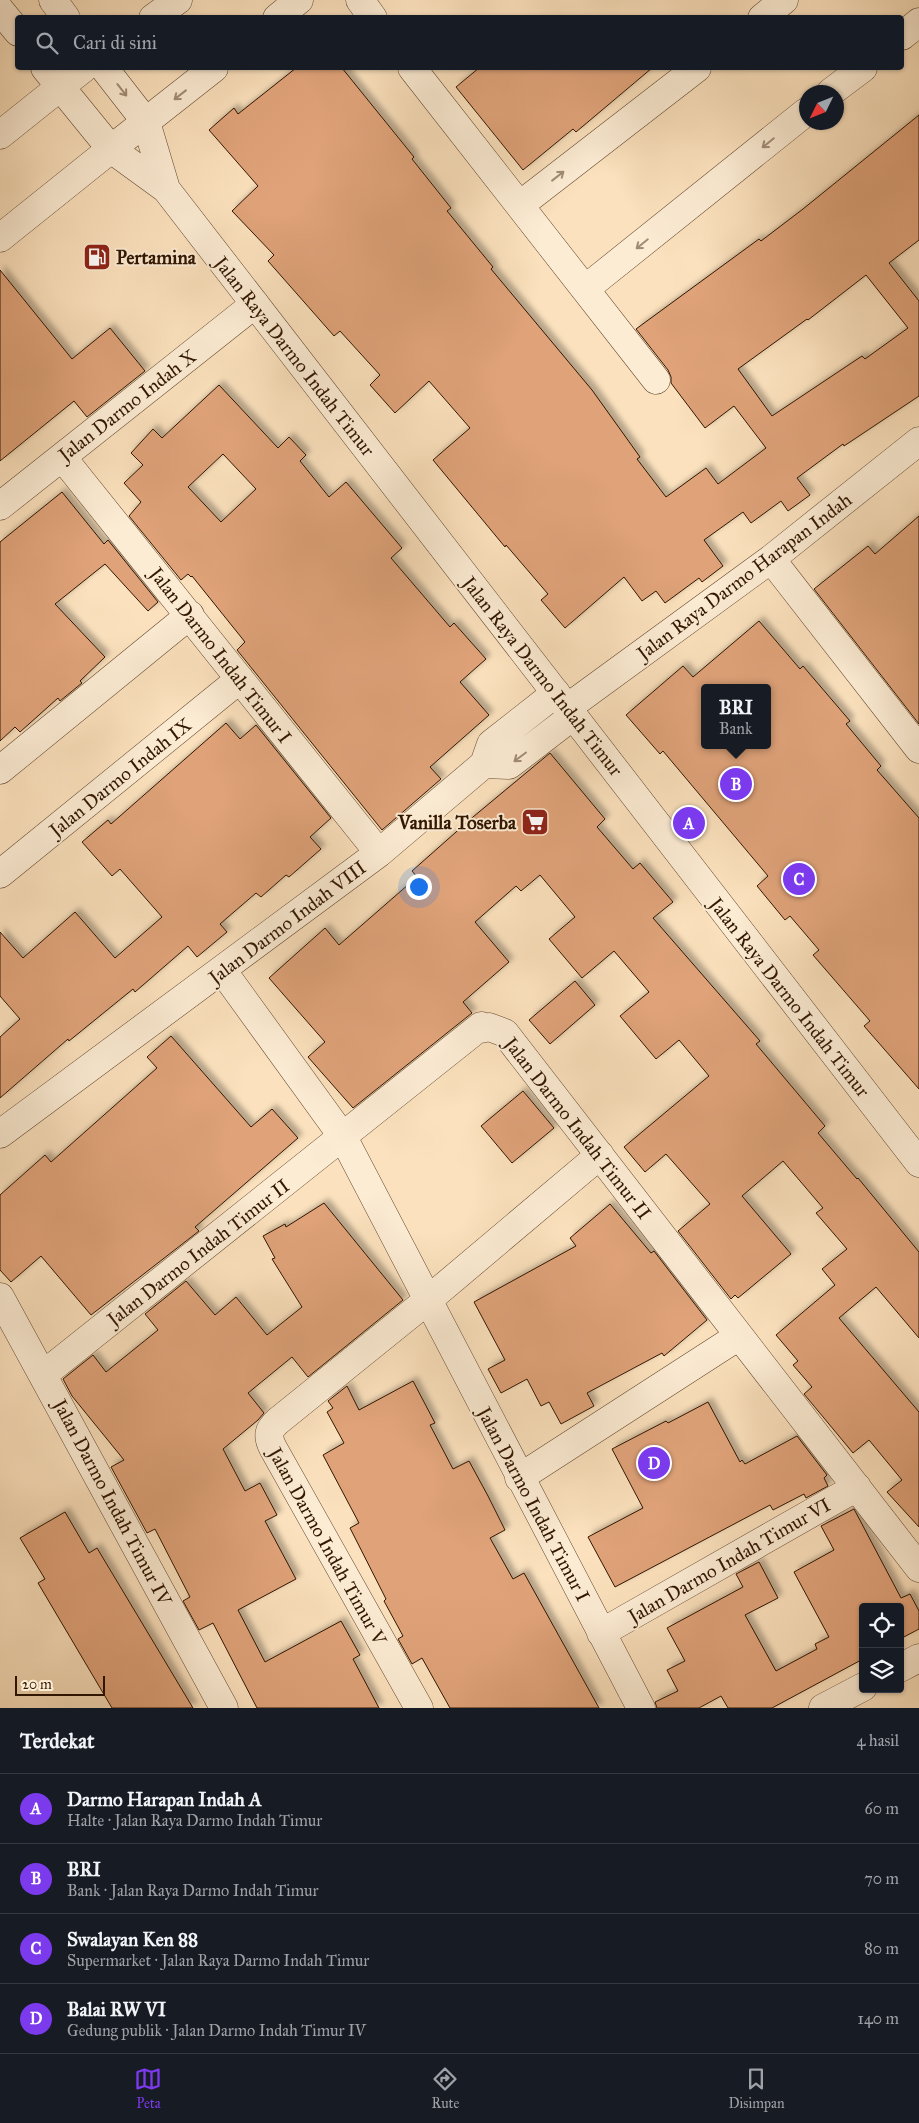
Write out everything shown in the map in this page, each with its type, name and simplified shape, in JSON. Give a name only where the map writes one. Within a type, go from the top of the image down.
[{"type":"street","points":[[53,0],[64,15]]},
{"type":"street","points":[[158,15],[178,0]]},
{"type":"street","points":[[281,15],[299,0]]},
{"type":"street","points":[[360,0],[372,15]]},
{"type":"street","points":[[766,15],[784,0]]},
{"type":"street","points":[[0,10],[15,28]]},
{"type":"street","points":[[904,34],[919,22]]},
{"type":"street","points":[[0,135],[58,85],[93,70]]},
{"type":"street","points":[[100,70],[142,116]]},
{"type":"street","points":[[0,238],[107,144],[142,116],[211,70]]},
{"type":"street","points":[[414,70],[656,380]]},
{"type":"street","points":[[520,205],[695,70]]},
{"type":"street","points":[[840,85],[860,70]]},
{"type":"street","name":"Jalan Raya Darmo Indah Timur","points":[[58,85],[107,144],[166,189],[919,1163]]},
{"type":"street","name":"Jalan Raya Darmo Indah Timur","points":[[142,116],[166,189]]},
{"type":"street","points":[[585,289],[799,118]]},
{"type":"street","name":"Jalan Darmo Indah X","points":[[0,506],[255,304]]},
{"type":"street","name":"Jalan Raya Darmo Harapan Indah","points":[[484,764],[509,765],[565,706],[771,559],[919,441]]},
{"type":"street","name":"Jalan Darmo Indah Timur I","points":[[62,457],[379,853]]},
{"type":"street","points":[[771,559],[910,719],[919,749]]},
{"type":"street","points":[[0,770],[190,615]]},
{"type":"street","name":"Jalan Darmo Indah IX","points":[[0,874],[240,679]]},
{"type":"street","name":"Jalan Darmo Indah VIII","points":[[0,1134],[379,853],[484,764]]},
{"type":"street","name":"Jalan Darmo Indah Timur I","points":[[222,970],[343,1137],[519,1478],[641,1708]]},
{"type":"street","name":"Jalan Darmo Indah Timur II","points":[[44,1374],[481,1026],[482,1029],[489,1027],[504,1034],[600,1155],[919,1568]]},
{"type":"street","points":[[428,1300],[600,1155]]},
{"type":"street","name":"Jalan Darmo Indah Timur IV","points":[[0,1296],[224,1708]]},
{"type":"street","name":"Jalan Darmo Indah Timur V","points":[[419,1708],[269,1439],[269,1431],[278,1421],[428,1300]]},
{"type":"street","points":[[519,1478],[740,1336]]},
{"type":"street","name":"Jalan Darmo Indah Timur VI","points":[[601,1633],[857,1487]]},
{"type":"street","points":[[904,1666],[919,1658]]},
{"type":"street","points":[[823,1708],[859,1689]]},
{"type":"building","points":[[293,70],[344,70],[414,157],[412,159],[451,208],[447,211],[493,267],[491,269],[592,390],[640,457],[637,459],[666,497],[706,468],[718,484],[766,448],[734,406],[705,428],[671,383],[668,370],[636,329],[759,239],[761,241],[919,115],[919,240],[889,263],[919,301],[919,396],[844,446],[843,444],[797,478],[810,495],[788,511],[781,501],[751,523],[743,512],[704,540],[723,566],[702,582],[699,578],[665,603],[656,591],[642,601],[624,577],[565,628],[541,600],[548,594],[506,545],[505,547],[433,460],[470,428],[429,381],[395,413],[370,385],[380,375],[340,331],[334,336],[268,261],[274,255],[232,211],[258,186],[209,130],[234,108],[238,114]],"holes":[[[866,275],[908,328],[865,359],[862,356],[772,416],[738,369],[808,320]]]},
{"type":"building","points":[[477,70],[650,70],[576,132],[573,129],[523,170],[456,87]]},
{"type":"building","points":[[0,270],[72,359],[110,328],[145,371],[87,417],[74,401],[0,461]]},
{"type":"building","points":[[219,385],[278,448],[289,437],[306,455],[300,461],[329,497],[346,482],[402,548],[391,558],[450,627],[454,623],[486,659],[460,682],[489,715],[430,767],[441,779],[382,830],[237,650],[245,642],[192,576],[188,574],[181,580],[129,516],[141,502],[124,483],[143,465],[131,453],[153,429],[162,438]],"holes":[[[223,454],[256,489],[221,522],[188,487]]]},
{"type":"building","points":[[62,492],[104,544],[108,540],[158,602],[148,611],[105,564],[55,604],[105,657],[80,681],[82,683],[60,701],[58,698],[20,732],[15,727],[0,741],[0,542]]},
{"type":"building","points":[[919,516],[919,724],[814,589],[868,546],[875,554]]},
{"type":"building","points":[[759,621],[800,669],[803,666],[850,721],[846,724],[881,766],[877,770],[919,818],[919,1089],[864,1026],[870,1021],[813,955],[819,950],[790,916],[785,920],[757,886],[768,876],[663,751],[660,754],[626,715],[683,666],[693,677]]},
{"type":"building","points":[[226,723],[240,739],[256,725],[331,818],[310,837],[321,849],[289,877],[286,875],[261,897],[256,893],[220,924],[227,932],[197,957],[188,946],[135,992],[133,989],[69,1041],[68,1039],[0,1098],[0,1037],[20,1019],[0,996],[0,932],[23,958],[75,912],[115,958],[162,917],[120,869],[112,876],[82,842],[108,820],[111,824]]},
{"type":"building","points":[[550,753],[605,819],[597,827],[633,869],[640,863],[673,902],[653,918],[760,1041],[756,1044],[825,1126],[818,1133],[919,1252],[919,1338],[876,1287],[839,1318],[919,1412],[919,1527],[887,1492],[902,1480],[869,1440],[853,1453],[804,1394],[812,1387],[793,1365],[798,1361],[776,1335],[835,1285],[822,1269],[847,1249],[816,1213],[823,1208],[783,1161],[742,1196],[791,1254],[738,1298],[735,1295],[731,1299],[678,1231],[710,1204],[666,1154],[645,1172],[624,1147],[709,1076],[679,1040],[656,1059],[620,1016],[649,992],[614,951],[582,978],[549,939],[575,917],[540,875],[521,891],[516,886],[475,922],[509,962],[463,1002],[472,1013],[353,1108],[308,1057],[325,1042],[269,978],[325,928],[339,945],[417,877],[412,871]]},
{"type":"building","points":[[575,981],[595,1005],[550,1044],[529,1020]]},
{"type":"building","points":[[171,1036],[251,1127],[272,1109],[298,1138],[195,1227],[199,1231],[91,1315],[41,1256],[11,1282],[0,1270],[0,1195],[45,1155],[51,1162],[157,1068],[147,1057]]},
{"type":"building","points":[[523,1091],[554,1128],[512,1163],[481,1126]]},
{"type":"building","points":[[324,1203],[403,1300],[308,1377],[292,1357],[248,1393],[264,1413],[223,1449],[245,1491],[260,1483],[277,1515],[265,1521],[296,1579],[238,1610],[265,1662],[341,1621],[360,1655],[353,1659],[379,1708],[257,1708],[213,1623],[199,1630],[183,1601],[190,1597],[155,1529],[147,1533],[111,1467],[124,1460],[72,1396],[63,1379],[93,1355],[106,1372],[158,1330],[145,1314],[186,1281],[215,1315],[236,1297],[267,1335],[302,1307],[272,1259],[275,1258],[263,1236],[285,1224],[286,1227]]},
{"type":"building","points":[[610,1204],[651,1253],[654,1251],[707,1320],[664,1356],[662,1353],[587,1393],[594,1406],[561,1424],[549,1402],[541,1406],[527,1379],[501,1393],[488,1369],[505,1360],[474,1302],[576,1246],[570,1238]]},
{"type":"building","points":[[413,1381],[435,1423],[430,1425],[453,1469],[469,1461],[488,1496],[505,1530],[490,1538],[513,1579],[524,1573],[599,1708],[450,1708],[422,1658],[412,1664],[398,1639],[403,1636],[384,1601],[386,1599],[350,1528],[359,1523],[323,1455],[344,1443],[327,1412],[333,1408],[328,1401],[347,1386],[359,1410]]},
{"type":"building","points":[[708,1402],[740,1462],[742,1460],[745,1464],[797,1436],[827,1475],[824,1478],[828,1486],[806,1498],[804,1494],[773,1510],[770,1505],[615,1587],[588,1537],[643,1508],[612,1449]]},
{"type":"building","points":[[854,1509],[901,1598],[910,1594],[919,1611],[919,1629],[904,1637],[904,1603],[859,1603],[859,1661],[772,1708],[728,1708],[721,1696],[699,1708],[657,1708],[655,1702],[678,1691],[667,1670],[685,1661],[667,1628],[743,1587],[736,1574],[759,1562],[778,1598],[745,1615],[776,1671],[817,1649],[815,1644],[829,1637],[794,1572],[834,1550],[821,1526]]},
{"type":"building","points":[[65,1512],[89,1553],[97,1548],[193,1708],[112,1708],[38,1583],[45,1579],[20,1538]]},
{"type":"place","name":"Pertamina","points":[[97,257]]},
{"type":"place","name":"BRI","points":[[736,784]]},
{"type":"place","name":"Vanilla Toserba","points":[[535,822]]},
{"type":"place","name":"Darmo Harapan Indah A","points":[[689,823]]},
{"type":"place","name":"Swalayan Ken 88","points":[[799,879]]},
{"type":"place","name":"Balai RW VI","points":[[654,1463]]}]
